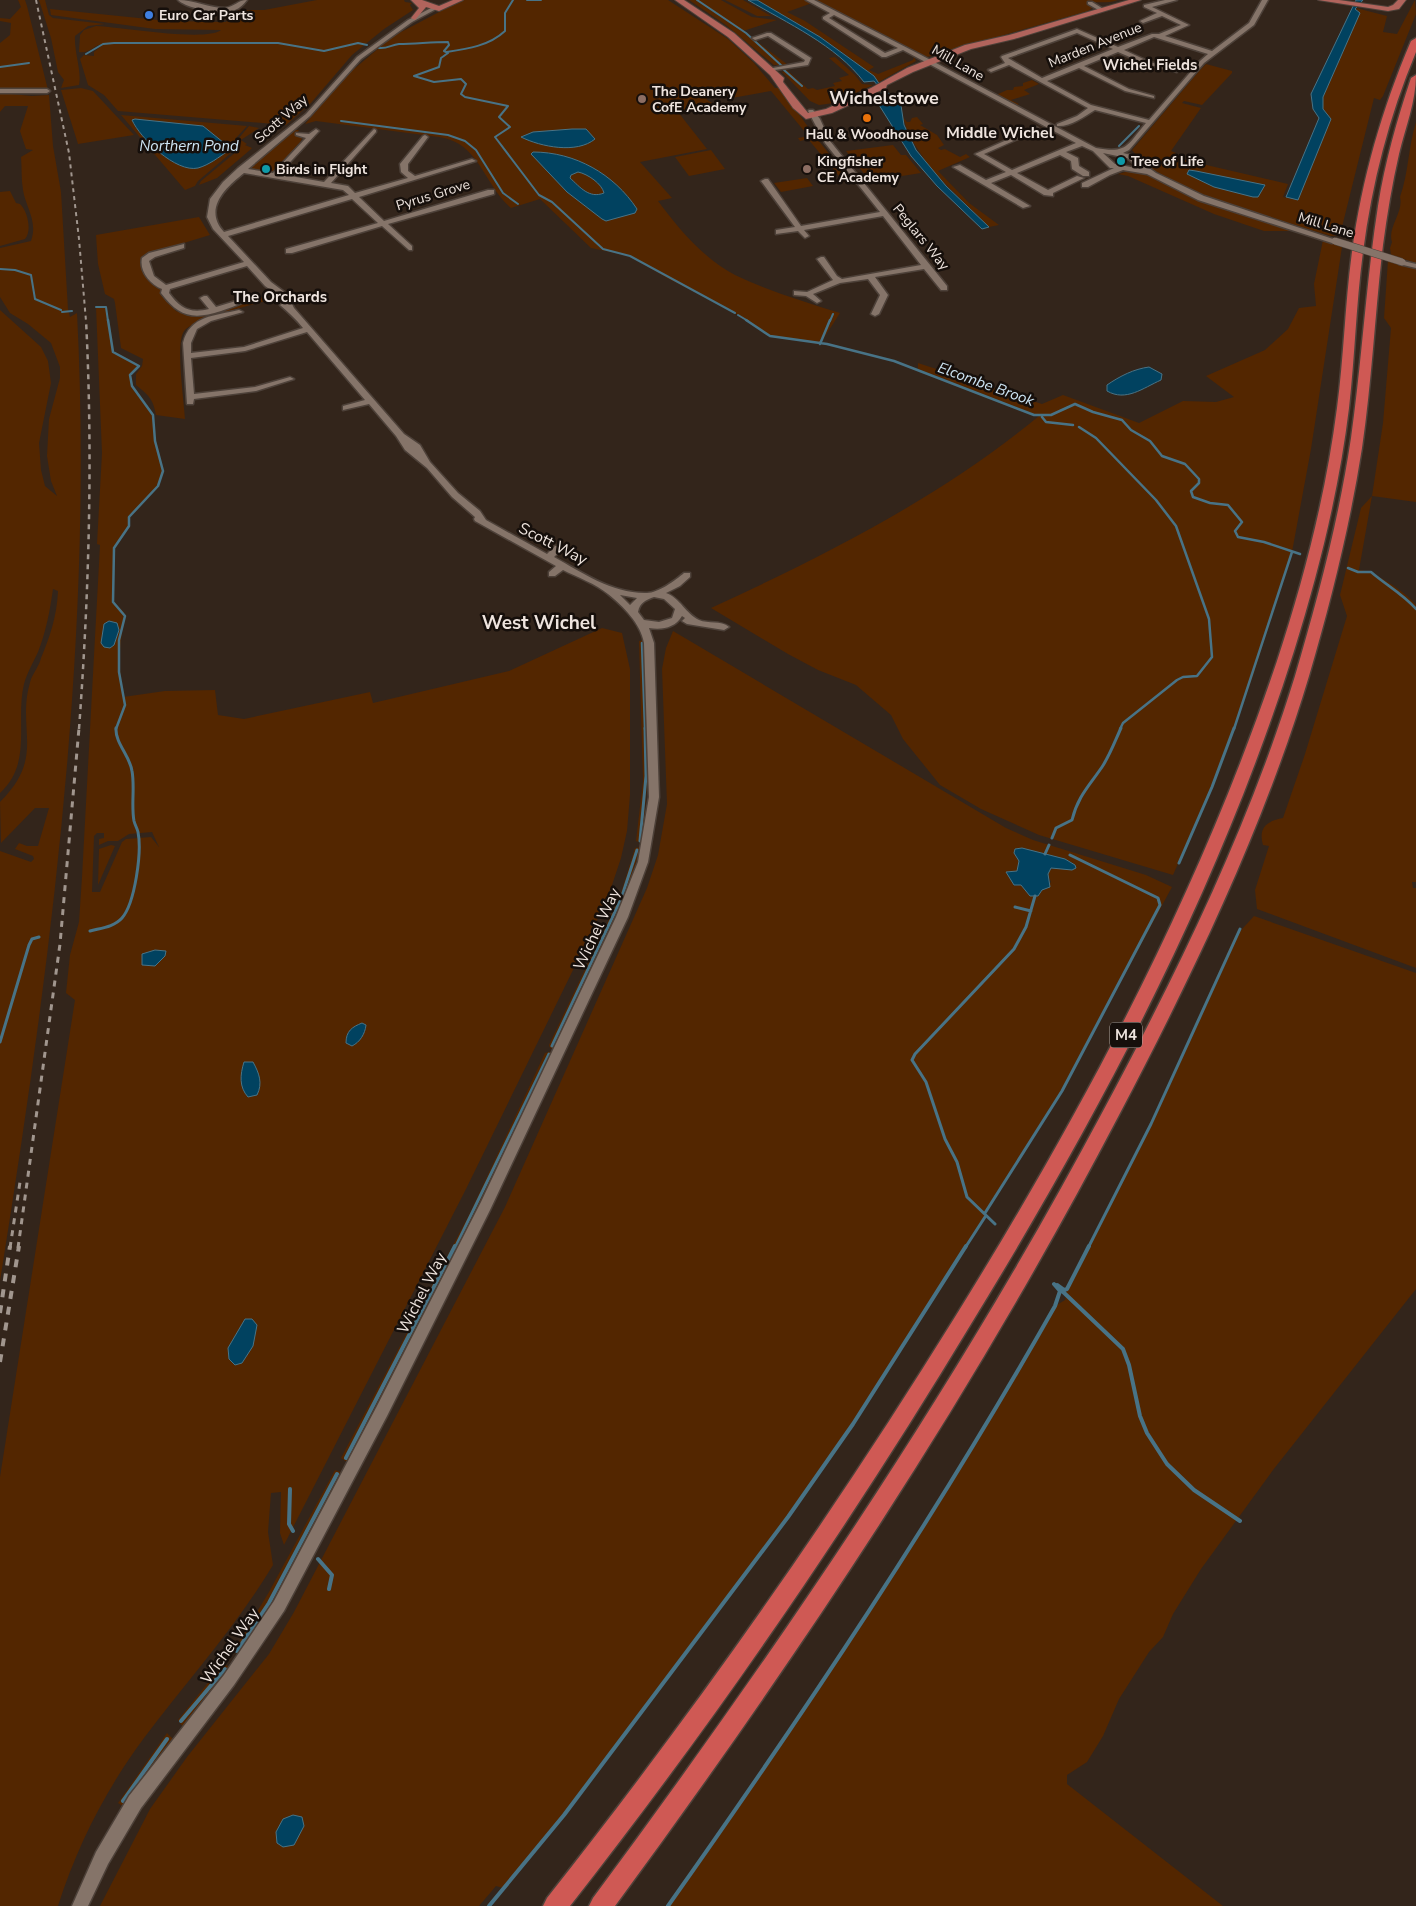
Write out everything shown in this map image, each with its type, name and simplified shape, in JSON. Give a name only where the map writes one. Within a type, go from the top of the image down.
[{"type":"highway","name":"M4","points":[[555,1906],[676,1750],[898,1428],[1069,1145],[1140,1008],[1192,896],[1259,734],[1295,626],[1309,574],[1336,452],[1344,400],[1358,255],[1374,163],[1388,110],[1416,41]]},
{"type":"highway","name":"M4","points":[[600,1906],[698,1776],[856,1544],[953,1393],[1045,1239],[1088,1161],[1159,1023],[1213,908],[1282,735],[1330,580],[1347,504],[1356,451],[1381,214],[1401,122],[1416,78]]},
{"type":"main road","points":[[430,0],[443,5]]},
{"type":"main road","points":[[416,1],[443,5],[459,0]]},
{"type":"main road","name":"Peglars Way","points":[[679,0],[732,35],[772,73],[808,113]]},
{"type":"main road","points":[[808,113],[829,111],[919,68],[964,51],[1137,0]]},
{"type":"main road","points":[[1103,10],[1149,0]]},
{"type":"main road","points":[[1323,0],[1372,8],[1393,14],[1410,0]]},
{"type":"main road","points":[[1399,10],[1402,0]]},
{"type":"main road","points":[[415,18],[423,8],[416,1]]},
{"type":"main road","points":[[808,113],[842,104]]},
{"type":"street","points":[[181,0],[189,5],[225,9],[233,9],[244,0]]},
{"type":"street","name":"Mill Lane","points":[[808,0],[1095,150],[1132,159],[1147,172],[1181,189],[1211,201],[1416,266]]},
{"type":"street","points":[[1161,36],[1186,25],[1146,6],[1174,0]]},
{"type":"street","points":[[1107,173],[1107,162],[1114,154],[1126,149],[1212,53],[1248,28],[1262,1],[1272,0]]},
{"type":"street","points":[[1090,3],[1103,10]]},
{"type":"street","name":"Scott Way","points":[[443,5],[415,18],[359,58],[308,115],[241,170],[220,190],[211,205],[213,222],[268,284],[276,298],[291,309],[400,435],[415,457],[426,463],[457,497],[460,506],[470,516],[611,591],[650,596]]},
{"type":"street","name":"Scott Way","points":[[400,28],[443,5]]},
{"type":"street","points":[[834,13],[825,18],[884,56],[903,48]]},
{"type":"street","points":[[1143,21],[1161,14]]},
{"type":"street","points":[[1043,80],[1010,63],[1004,57],[1089,28]]},
{"type":"street","points":[[755,38],[777,31]]},
{"type":"street","points":[[1080,32],[1148,64],[1175,71]]},
{"type":"street","points":[[769,34],[806,56],[809,60],[806,64],[772,73]]},
{"type":"street","name":"Marden Avenue","points":[[1150,122],[1093,108],[1046,84],[1043,80],[1151,36],[1161,36],[1189,48],[1212,53]]},
{"type":"street","points":[[1000,75],[988,69],[1010,63]]},
{"type":"street","points":[[1078,65],[1127,90],[1153,97]]},
{"type":"street","points":[[0,91],[47,91]]},
{"type":"street","points":[[1059,125],[1079,118],[1093,108]]},
{"type":"street","points":[[820,122],[829,111]]},
{"type":"street","name":"Peglars Way","points":[[808,113],[820,122],[822,132]]},
{"type":"street","name":"Peglars Way","points":[[808,113],[883,214],[908,238],[926,266],[944,288]]},
{"type":"street","points":[[1042,117],[1076,134]]},
{"type":"street","points":[[1036,129],[980,153],[1049,194],[1084,179],[1126,168],[1132,159],[1126,149]]},
{"type":"street","points":[[326,184],[370,130],[384,131]]},
{"type":"street","points":[[274,176],[314,134],[298,134]]},
{"type":"street","points":[[416,136],[435,138]]},
{"type":"street","points":[[413,178],[405,172],[404,164],[425,137]]},
{"type":"street","points":[[986,184],[1082,143]]},
{"type":"street","name":"Mill Lane","points":[[1095,150],[1107,162],[1147,172]]},
{"type":"street","points":[[1061,152],[1075,160],[1075,167],[1084,179]]},
{"type":"street","points":[[223,235],[354,195],[473,162]]},
{"type":"street","points":[[957,167],[1026,206]]},
{"type":"street","points":[[241,170],[345,188],[409,248]]},
{"type":"street","points":[[756,187],[766,183],[781,207],[805,236]]},
{"type":"street","points":[[863,187],[871,186]]},
{"type":"street","points":[[1029,192],[1039,188]]},
{"type":"street","name":"Pyrus Grove","points":[[289,252],[491,191]]},
{"type":"street","points":[[780,232],[883,214]]},
{"type":"street","points":[[181,246],[152,254],[145,260],[147,271],[157,285],[166,288],[249,264]]},
{"type":"street","points":[[821,259],[838,281]]},
{"type":"street","points":[[808,294],[838,281],[872,277],[926,266]]},
{"type":"street","points":[[872,277],[884,295],[874,314]]},
{"type":"street","points":[[166,288],[165,294],[185,314],[199,315],[239,302]]},
{"type":"street","points":[[797,292],[808,294],[817,301]]},
{"type":"street","points":[[204,298],[213,309]]},
{"type":"street","points":[[239,312],[222,321],[196,324],[190,330],[186,340],[190,399],[256,389],[292,378]]},
{"type":"street","points":[[188,356],[245,349],[308,329]]},
{"type":"street","points":[[346,408],[369,401]]},
{"type":"street","points":[[548,558],[558,548]]},
{"type":"street","points":[[552,574],[562,566]]},
{"type":"street","points":[[686,575],[678,584],[636,603],[636,618],[650,626],[694,620],[724,627]]},
{"type":"street","points":[[650,643],[666,624],[678,618],[678,584]]},
{"type":"street","name":"Scott Way","points":[[611,591],[636,618]]},
{"type":"street","points":[[650,596],[665,596],[694,620]]},
{"type":"street","name":"Wichel Way","points":[[80,1906],[102,1858],[135,1802],[235,1672],[278,1606],[382,1411],[486,1206],[630,901],[647,845],[654,797],[650,643],[647,632],[636,618]]},
{"type":"shaded area","points":[[18,0],[25,0],[27,6],[48,90],[0,90],[0,43],[10,35],[11,23],[0,21],[0,18],[10,19],[21,7]]},
{"type":"shaded area","points":[[39,0],[45,0],[49,15],[53,18],[105,24],[88,26],[75,36],[80,74],[79,85],[61,88],[64,80],[58,72],[51,38]]},
{"type":"shaded area","points":[[317,0],[404,0],[405,2],[412,3],[410,5],[413,10],[384,29],[352,55],[311,103],[286,125],[118,111],[104,95],[88,85],[80,59],[84,55],[94,56],[94,52],[104,44],[86,52],[79,52],[80,35],[84,30],[96,26],[199,35],[221,30],[155,29],[51,15],[50,9],[168,21],[226,22],[235,11],[264,10]]},
{"type":"shaded area","points":[[462,0],[668,0],[728,39],[754,63],[775,88],[780,88],[811,131],[805,132],[771,91],[732,98],[723,93],[706,99],[719,108],[702,114],[696,106],[678,112],[707,149],[640,162],[672,198],[658,201],[674,222],[702,252],[735,275],[787,296],[840,313],[820,344],[770,336],[727,308],[667,278],[630,256],[591,248],[540,199],[511,208],[494,188],[472,156],[464,147],[453,141],[439,137],[316,121],[305,124],[348,74],[385,43],[382,42]]},
{"type":"shaded area","points":[[689,0],[721,0],[752,17],[777,20],[743,31],[788,65],[774,65],[726,25]]},
{"type":"shaded area","points":[[725,0],[743,0],[771,16],[757,16]]},
{"type":"shaded area","points":[[757,0],[805,0],[812,3],[787,12],[805,21],[874,67],[869,70],[878,74],[913,60],[914,57],[916,61],[877,83],[866,71],[837,48],[805,27]]},
{"type":"shaded area","points":[[811,0],[1118,0],[1087,3],[1092,8],[1088,11],[927,57]]},
{"type":"shaded area","points":[[1415,0],[1416,14],[1383,96],[1380,100],[1374,98],[1340,235],[1331,236],[1307,229],[1195,192],[1146,166],[1132,150],[1206,64],[1232,71],[1202,105],[1184,101],[1182,103],[1201,108],[1171,151],[1176,153],[1172,157],[1288,184],[1283,197],[1297,200],[1329,116],[1323,109],[1323,97],[1360,13],[1356,8],[1387,16],[1383,32],[1397,34]],"holes":[[[1196,171],[1236,180],[1253,197],[1214,187],[1187,174]]]},
{"type":"shaded area","points":[[835,57],[862,84],[873,85],[834,103],[819,105],[810,101],[782,72],[787,70],[808,89],[813,88],[817,90],[835,86],[833,83],[842,81],[839,78],[849,75],[829,58]]},
{"type":"shaded area","points":[[1032,80],[1039,84],[1024,90],[1030,94],[1011,100],[1019,104],[1016,106],[996,95],[1007,90],[1013,90],[1014,87],[1023,86],[1023,83]]},
{"type":"shaded area","points":[[81,88],[93,91],[134,135],[78,144],[61,90]]},
{"type":"shaded area","points":[[0,93],[32,96],[49,95],[53,146],[61,192],[68,309],[70,317],[77,313],[81,435],[74,678],[64,799],[36,1041],[0,1281],[0,851],[31,862],[34,859],[33,856],[15,849],[19,843],[27,846],[38,846],[49,808],[35,808],[1,843],[0,802],[14,785],[22,770],[26,756],[27,697],[31,679],[39,664],[52,626],[58,591],[53,589],[43,637],[24,684],[20,755],[16,769],[10,781],[0,793],[0,310],[41,347],[48,361],[51,383],[39,443],[41,470],[45,486],[57,496],[51,481],[47,456],[49,419],[60,378],[60,367],[51,343],[28,324],[10,313],[0,297],[0,248],[31,241],[33,234],[31,215],[22,186],[21,157],[33,150],[26,149],[20,131],[28,106],[5,106],[0,112]]},
{"type":"shaded area","points":[[121,115],[247,126],[236,138],[232,152],[198,181],[195,186],[185,190]],"holes":[[[135,119],[203,126],[229,147],[171,162],[135,126]]]},
{"type":"shaded area","points":[[903,117],[907,122],[910,122],[912,118],[917,117],[923,124],[920,125],[937,135],[944,145],[938,148],[941,150],[945,149],[960,157],[966,154],[970,157],[938,171],[969,203],[999,225],[989,227],[933,172],[909,136]]},
{"type":"shaded area","points":[[1416,122],[1416,263],[1391,255],[1390,248],[1392,231],[1400,208],[1400,197]]},
{"type":"shaded area","points":[[249,126],[259,128],[241,140],[247,144],[245,145],[252,148],[217,178],[199,185],[201,181],[236,152],[239,138]]},
{"type":"shaded area","points":[[294,130],[299,130],[296,135],[302,138],[301,141],[272,173],[257,171],[250,167]]},
{"type":"shaded area","points":[[814,135],[851,181],[844,182],[808,139],[800,141],[798,138]]},
{"type":"shaded area","points":[[893,145],[901,155],[906,155],[921,173],[870,181],[846,151]]},
{"type":"shaded area","points":[[711,150],[725,169],[689,176],[675,157]]},
{"type":"shaded area","points":[[1129,171],[1145,173],[1196,198],[1296,231],[1264,231],[1214,214],[1128,176],[1118,174]]},
{"type":"shaded area","points":[[807,178],[813,186],[781,192],[774,183]]},
{"type":"shaded area","points":[[10,191],[16,203],[23,207],[29,227],[25,239],[0,246],[0,192]]},
{"type":"shaded area","points":[[199,217],[210,235],[151,253],[146,275],[161,290],[161,295],[176,311],[189,316],[203,315],[265,296],[269,300],[209,318],[188,328],[183,333],[180,350],[185,419],[156,415],[149,397],[136,385],[136,374],[142,366],[143,359],[121,348],[114,299],[105,294],[98,264],[96,235]]},
{"type":"shaded area","points":[[1323,240],[1342,247],[1311,449],[1292,552],[1253,676],[1212,787],[1173,875],[1039,835],[981,809],[940,785],[903,739],[891,715],[856,685],[818,670],[711,608],[797,567],[881,523],[963,473],[1039,416],[918,369],[918,363],[1042,404],[1063,395],[1139,423],[1183,401],[1216,402],[1234,397],[1206,376],[1265,350],[1288,329],[1299,308],[1316,306],[1314,284]]},
{"type":"shaded area","points":[[1388,260],[1416,269],[1416,502],[1372,496],[1383,423],[1391,328],[1384,318]]},
{"type":"shaded area","points":[[96,307],[106,307],[113,352],[139,366],[131,375],[134,391],[153,415],[155,441],[163,471],[158,486],[129,517],[129,526],[114,548],[113,602],[124,612],[119,660],[123,697],[165,691],[215,690],[218,715],[244,719],[370,692],[373,703],[509,671],[602,628],[622,633],[630,669],[630,795],[627,831],[621,858],[594,927],[466,1189],[284,1545],[280,1533],[281,1492],[271,1493],[268,1532],[273,1565],[243,1610],[144,1738],[117,1777],[84,1840],[58,1906],[0,1906],[0,1477],[75,1000],[66,993],[70,955],[79,922],[82,877],[100,545],[97,544],[102,453]],"holes":[[[152,832],[159,847],[151,837],[126,839],[122,842],[100,892],[92,892],[94,836],[97,833],[104,833],[104,838],[99,839],[99,845],[108,841],[118,841],[129,834]]]},
{"type":"shaded area","points":[[1372,496],[1359,570],[1373,574],[1389,583],[1405,594],[1416,605],[1416,882],[1412,882],[1413,888],[1416,888],[1416,968],[1257,909],[1255,890],[1269,846],[1263,845],[1263,829],[1268,823],[1283,818],[1305,754],[1347,616],[1340,595],[1361,508]]},
{"type":"shaded area","points":[[673,631],[1006,828],[1033,840],[1146,875],[1172,887],[1062,1091],[985,1213],[985,1217],[853,1424],[788,1517],[564,1815],[503,1888],[496,1886],[479,1906],[100,1906],[150,1809],[187,1757],[269,1654],[294,1612],[505,1207],[647,888],[658,855],[667,804],[662,669],[666,648]],"holes":[[[1022,848],[1065,859],[1073,863],[1068,870],[1059,868],[1049,870],[1048,874],[1051,882],[1038,896],[1032,896],[1021,885],[1014,886],[1013,881],[1019,863],[1017,857]]]},
{"type":"shaded area","points":[[644,640],[648,773],[642,843],[636,841],[643,781],[639,641]]},
{"type":"shaded area","points":[[111,845],[115,846],[98,885],[99,849]]},
{"type":"shaded area","points":[[641,847],[625,896],[554,1049],[550,1048],[549,1045],[620,896],[635,848]]},
{"type":"shaded area","points":[[1254,916],[1416,973],[1416,1289],[1273,1470],[1201,1569],[1173,1614],[1163,1637],[1149,1652],[1119,1699],[1103,1736],[1087,1762],[1067,1775],[1067,1784],[1223,1906],[668,1906],[749,1790],[867,1613],[1055,1306],[1065,1300],[1067,1289],[1151,1124],[1234,938]]},
{"type":"shaded area","points":[[553,1052],[504,1156],[348,1463],[341,1458],[470,1213],[545,1053]]},
{"type":"shaded area","points":[[335,1470],[343,1473],[279,1594],[240,1656],[234,1650],[269,1592]]},
{"type":"shaded area","points":[[224,1663],[231,1669],[183,1727],[178,1720]]},
{"type":"shaded area","points":[[167,1733],[173,1739],[123,1806],[118,1803]]},
{"type":"water","points":[[748,0],[757,0],[820,37],[874,76],[884,91],[900,99],[904,125],[916,150],[946,186],[989,227],[982,229],[937,186],[911,156],[874,97],[883,92],[874,81],[864,82],[840,57],[825,46]]},
{"type":"water","points":[[1356,0],[1363,0],[1355,9],[1360,13],[1323,97],[1323,109],[1331,119],[1298,200],[1286,197],[1319,118],[1313,109],[1311,94]]},
{"type":"water","name":"Northern Pond","points":[[132,120],[203,126],[229,147],[228,151],[210,163],[198,168],[180,165],[160,153],[143,136]]},
{"type":"water","points":[[586,129],[595,139],[587,144],[569,148],[538,144],[521,137],[533,132]]},
{"type":"water","points":[[533,152],[564,156],[592,167],[617,185],[637,209],[635,213],[606,221],[602,219],[567,192],[531,154]],"holes":[[[578,172],[598,183],[604,193],[589,193],[570,178],[571,175]]]},
{"type":"water","points":[[1189,170],[1265,185],[1258,197],[1253,197],[1214,187],[1187,174]]},
{"type":"water","points":[[1149,367],[1162,374],[1161,380],[1134,393],[1121,395],[1107,391],[1107,385],[1117,379],[1133,371]]},
{"type":"water","points":[[109,621],[117,623],[119,630],[114,645],[110,648],[104,647],[101,643],[104,624]]},
{"type":"water","points":[[1022,848],[1065,859],[1075,865],[1076,868],[1072,870],[1051,868],[1048,874],[1050,887],[1042,890],[1038,896],[1030,896],[1021,885],[1014,885],[1006,872],[1017,871],[1019,861],[1014,853],[1015,849]]},
{"type":"water","points":[[155,950],[166,951],[165,956],[155,966],[142,965],[142,954]]},
{"type":"water","points":[[362,1023],[366,1025],[360,1040],[352,1046],[346,1043],[350,1030]]},
{"type":"water","points":[[244,1062],[253,1062],[257,1070],[260,1082],[257,1095],[248,1097],[243,1089],[241,1076]]},
{"type":"water","points":[[245,1319],[252,1319],[257,1325],[253,1346],[242,1363],[235,1365],[229,1359],[228,1348]]},
{"type":"water","points":[[293,1815],[302,1817],[304,1826],[294,1845],[283,1847],[277,1843],[276,1832],[283,1819]]},
{"type":"waterway","points":[[446,52],[477,46],[499,36],[505,31],[505,13],[513,0]]},
{"type":"waterway","points":[[527,0],[541,0]]},
{"type":"waterway","points":[[697,0],[746,33],[782,66]]},
{"type":"waterway","name":"Elcombe Brook","points":[[379,48],[399,44],[448,42],[449,45],[444,51],[446,52]]},
{"type":"waterway","name":"Elcombe Brook","points":[[86,54],[103,44],[114,43],[278,43],[324,51],[358,43],[367,45]]},
{"type":"waterway","name":"Elcombe Brook","points":[[446,52],[448,53],[441,58],[439,67],[414,76],[434,82],[461,79],[466,84],[461,94],[465,97],[508,106],[499,117],[510,127],[495,137],[539,195],[552,202],[603,249],[630,256],[735,313]]},
{"type":"waterway","name":"Elcombe Brook","points":[[0,67],[29,63]]},
{"type":"waterway","points":[[784,70],[802,86]]},
{"type":"waterway","points":[[341,121],[448,135],[465,141],[476,150],[503,193],[518,204]]},
{"type":"waterway","points":[[1119,146],[1139,126]]},
{"type":"waterway","points":[[0,269],[15,270],[31,275],[35,299],[61,310]]},
{"type":"waterway","points":[[96,307],[106,307],[108,321]]},
{"type":"waterway","points":[[62,312],[72,311]]},
{"type":"waterway","points":[[830,321],[833,314]]},
{"type":"waterway","name":"Elcombe Brook","points":[[738,315],[748,321]]},
{"type":"waterway","points":[[108,320],[113,352],[139,366],[130,375],[132,386],[153,415],[155,441],[163,471],[158,486],[129,517],[129,526],[114,548],[113,602],[125,616],[119,640],[119,672],[125,705],[116,729]]},
{"type":"waterway","name":"Elcombe Brook","points":[[746,320],[770,336],[820,343]]},
{"type":"waterway","points":[[820,343],[830,320]]},
{"type":"waterway","name":"Elcombe Brook","points":[[820,343],[894,361],[1034,415],[1051,415],[1075,404],[1093,412],[1122,420],[1131,430],[1150,441],[1162,456],[1185,464],[1199,479],[1199,483],[1191,491],[1193,497],[1210,503],[1228,505],[1242,522],[1235,531],[1238,537],[1264,542],[1300,554]]},
{"type":"waterway","points":[[1042,417],[1046,422],[1073,425]]},
{"type":"waterway","points":[[1079,427],[1096,438],[1156,500],[1176,526],[1209,619],[1212,657],[1197,676],[1183,677],[1177,680],[1123,723],[1120,729]]},
{"type":"waterway","points":[[1234,729],[1292,552]]},
{"type":"waterway","name":"Elcombe Brook","points":[[1348,568],[1358,572],[1371,572],[1416,609]]},
{"type":"waterway","points":[[642,643],[645,729]]},
{"type":"waterway","points":[[640,841],[646,776],[645,728]]},
{"type":"waterway","points":[[1052,838],[1056,828],[1072,820],[1084,792],[1105,762],[1121,728]]},
{"type":"waterway","points":[[1179,863],[1212,787],[1234,728]]},
{"type":"waterway","points":[[90,931],[111,925],[122,918],[131,901],[138,864],[139,841],[133,815],[132,771],[129,760],[116,734],[116,729]]},
{"type":"waterway","points":[[1045,854],[1049,845]]},
{"type":"waterway","points":[[552,1046],[621,899],[637,850]]},
{"type":"waterway","points":[[985,1213],[1062,1091],[1160,905],[1158,898],[1070,855]]},
{"type":"waterway","points":[[1031,911],[1035,896]]},
{"type":"waterway","points":[[1015,907],[1031,911]]},
{"type":"waterway","points":[[995,1224],[967,1197],[957,1162],[945,1139],[926,1082],[912,1060],[915,1054],[1014,949],[1026,927],[1031,911]]},
{"type":"waterway","points":[[1088,1248],[1151,1124],[1240,929]]},
{"type":"waterway","points":[[0,1042],[29,945],[32,939],[39,937]]},
{"type":"waterway","points":[[455,1248],[549,1054]]},
{"type":"waterway","points":[[965,1248],[985,1217]]},
{"type":"waterway","points":[[346,1458],[455,1246]]},
{"type":"waterway","points":[[489,1906],[564,1815],[788,1517],[853,1424],[966,1246]]},
{"type":"waterway","points":[[1057,1285],[1064,1290],[1067,1289],[1089,1246]]},
{"type":"waterway","points":[[668,1906],[770,1760],[917,1536],[1055,1306],[1060,1291],[1054,1284]]},
{"type":"waterway","points":[[1059,1288],[1123,1349],[1129,1365],[1140,1416],[1147,1433],[1167,1464],[1194,1490],[1240,1521]]},
{"type":"waterway","points":[[237,1651],[269,1603],[337,1474]]},
{"type":"waterway","points":[[290,1489],[289,1524],[293,1531]]},
{"type":"waterway","points":[[318,1559],[332,1575],[329,1589]]},
{"type":"waterway","points":[[181,1721],[225,1669]]},
{"type":"waterway","points":[[123,1801],[167,1739]]},
{"type":"railway","points":[[36,0],[69,153],[86,321]]},
{"type":"railway","points":[[79,729],[89,525],[86,320]]},
{"type":"railway","points":[[18,1248],[60,944],[79,728]]},
{"type":"railway","points":[[10,1248],[20,1182]]},
{"type":"railway","points":[[0,1313],[10,1246]]},
{"type":"railway","points":[[0,1362],[19,1246]]},
{"type":"place","name":"Euro Car Parts","points":[[149,15]]},
{"type":"place","name":"The Deanery CofE Academy","points":[[642,99]]},
{"type":"place","name":"Hall & Woodhouse","points":[[867,118]]},
{"type":"place","name":"Tree of Life","points":[[1121,161]]},
{"type":"place","name":"Birds in Flight","points":[[266,169]]},
{"type":"place","name":"Kingfisher CE Academy","points":[[807,169]]},
{"type":"district","name":"Wichel Fields","points":[[1150,65]]},
{"type":"district","name":"Wichelstowe","points":[[884,98]]},
{"type":"district","name":"Middle Wichel","points":[[1000,133]]},
{"type":"district","name":"The Orchards","points":[[280,297]]},
{"type":"district","name":"West Wichel","points":[[539,623]]}]
